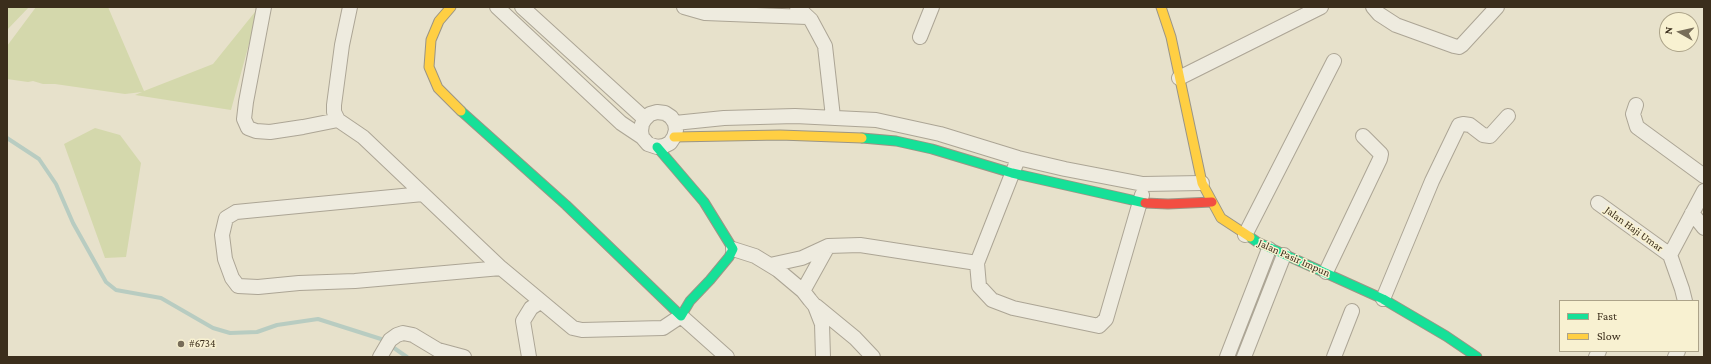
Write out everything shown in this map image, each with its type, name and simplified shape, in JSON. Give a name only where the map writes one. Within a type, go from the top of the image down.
[{"type":"street","points":[[264,7],[246,102],[244,118],[248,128],[256,131],[270,132],[338,120]]},
{"type":"street","points":[[350,7],[342,45],[334,105],[334,112],[338,120],[363,137],[501,268],[573,328],[582,330],[663,328],[681,316],[690,301],[710,280],[729,257],[733,249]]},
{"type":"street","points":[[451,7],[439,21],[431,40],[429,66],[438,88],[462,113],[566,205],[638,276],[727,357]]},
{"type":"street","points":[[497,7],[621,123],[642,137],[648,144],[657,147],[670,143],[676,130],[675,123],[671,117],[665,113],[657,112],[650,114],[644,118],[641,130],[642,137]]},
{"type":"street","points":[[522,7],[644,118]]},
{"type":"street","points":[[684,7],[705,13],[807,17]]},
{"type":"street","points":[[705,13],[718,7]]},
{"type":"street","points":[[797,7],[807,17],[825,46],[833,117]]},
{"type":"street","points":[[920,37],[932,7]]},
{"type":"street","name":"Jalan Pasir Impun","points":[[1161,7],[1171,37],[1202,183],[1220,218],[1245,235],[1284,256],[1326,272],[1383,299],[1446,336],[1477,357]]},
{"type":"street","points":[[1179,78],[1321,7]]},
{"type":"street","points":[[1373,7],[1379,14],[1396,24],[1454,46],[1459,46],[1462,45],[1497,7]]},
{"type":"street","points":[[1245,235],[1334,61]]},
{"type":"street","points":[[1636,106],[1633,114],[1638,127],[1704,176]]},
{"type":"street","points":[[1383,299],[1432,181],[1459,125],[1470,125],[1484,135],[1490,136],[1508,116]]},
{"type":"street","points":[[675,123],[724,118],[833,117],[876,120],[940,134],[1018,158],[1143,184],[1202,183]]},
{"type":"street","points":[[674,137],[780,135],[866,138],[896,141],[932,149],[1012,173],[1140,202],[1168,204],[1212,202]]},
{"type":"street","points":[[1326,272],[1380,159],[1381,154],[1363,136]]},
{"type":"street","points":[[657,147],[704,202],[733,249],[755,256],[778,270],[803,291],[815,306],[855,338],[873,357]]},
{"type":"street","points":[[1018,158],[977,263],[979,286],[992,300],[1013,308],[1099,326],[1106,319],[1140,202],[1143,184]]},
{"type":"street","name":"Jalan Haji Umar","points":[[1670,255],[1704,190]]},
{"type":"street","points":[[423,194],[236,212],[226,218],[222,235],[225,259],[232,278],[238,286],[258,287],[299,283],[355,281],[501,268]]},
{"type":"street","name":"Jalan Haji Umar","points":[[1598,203],[1670,255],[1685,300]]},
{"type":"street","points":[[1692,213],[1704,228]]},
{"type":"street","points":[[770,265],[802,258],[828,246],[860,245],[977,263]]},
{"type":"street","points":[[803,291],[828,246]]},
{"type":"street","points":[[1226,357],[1269,248]]},
{"type":"street","points":[[1244,357],[1284,256]]},
{"type":"street","points":[[1251,295],[1266,301]]},
{"type":"street","points":[[530,357],[523,321],[531,308],[540,302]]},
{"type":"street","points":[[815,306],[822,324],[823,357]]},
{"type":"street","points":[[1334,357],[1352,311]]},
{"type":"street","points":[[380,357],[390,340],[403,333],[413,335],[438,350],[464,357]]},
{"type":"green space","points":[[7,7],[29,7],[7,30]]},
{"type":"green space","points":[[36,7],[108,7],[144,91],[213,64],[259,7],[231,110],[135,95],[142,92],[125,94],[55,84],[43,84],[33,81],[28,82],[7,79],[7,46]]},
{"type":"green space","points":[[95,128],[120,135],[141,163],[126,257],[105,258],[64,144]]},
{"type":"waterway","points":[[7,138],[39,159],[56,184],[73,223],[106,282],[116,290],[161,298],[213,328],[230,333],[257,332],[277,325],[318,319],[381,339],[407,357]]},
{"type":"traffic: fast","points":[[461,111],[566,205],[681,316],[690,301],[710,280],[729,257],[733,249],[704,202],[657,147]]},
{"type":"traffic: fast","points":[[862,138],[896,141],[932,149],[1012,173],[1145,203]]},
{"type":"traffic: fast","points":[[1250,237],[1257,242],[1383,299],[1446,336],[1477,357]]},
{"type":"traffic: slow","points":[[451,7],[439,21],[431,40],[429,67],[438,88],[461,111]]},
{"type":"traffic: slow","points":[[1161,7],[1171,37],[1202,183],[1221,218],[1250,237]]},
{"type":"traffic: slow","points":[[674,137],[780,135],[862,138]]},
{"type":"traffic: jam","points":[[1145,203],[1168,204],[1212,202]]},
{"type":"place","name":"#6734","points":[[181,344]]}]
